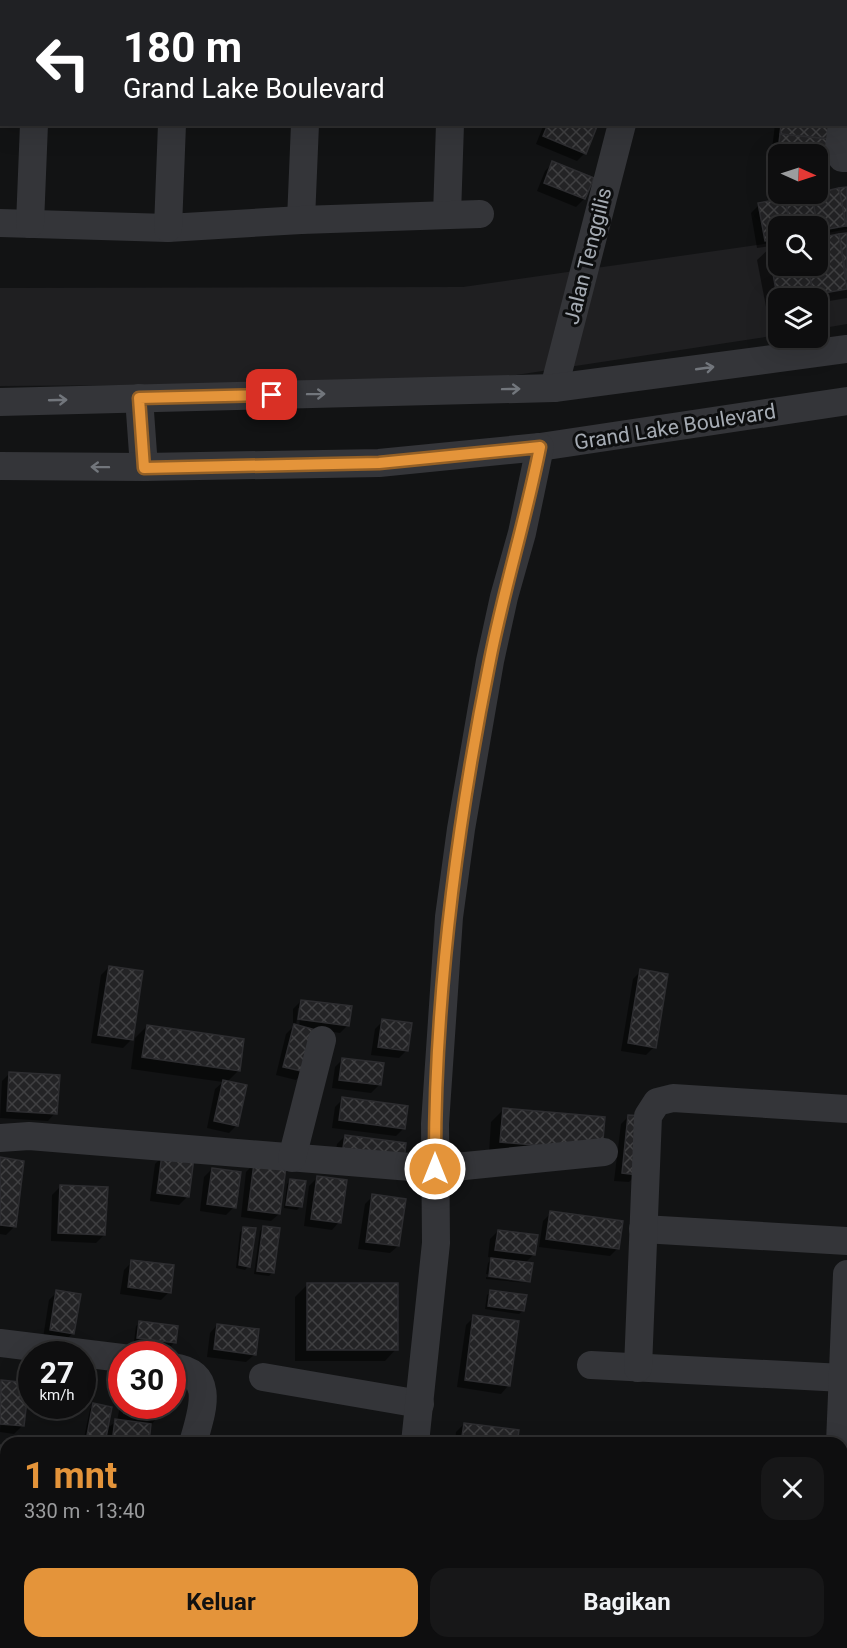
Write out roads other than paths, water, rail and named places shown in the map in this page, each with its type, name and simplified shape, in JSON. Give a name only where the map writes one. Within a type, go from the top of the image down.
[{"type":"street","points":[[30,224],[34,126]]},
{"type":"street","points":[[168,228],[172,126]]},
{"type":"street","points":[[301,220],[305,126]]},
{"type":"street","points":[[447,215],[450,126]]},
{"type":"street","name":"Jalan Tenggilis","points":[[554,388],[621,126]]},
{"type":"street","points":[[842,126],[839,148],[842,158],[847,158]]},
{"type":"street","points":[[0,223],[168,228],[301,220],[480,214]]},
{"type":"street","points":[[0,402],[554,388],[847,349]]},
{"type":"street","points":[[139,398],[144,468]]},
{"type":"street","name":"Grand Lake Boulevard","points":[[0,466],[144,468],[379,463],[540,447],[847,401]]},
{"type":"street","points":[[416,1437],[436,1243],[435,1124],[449,917],[461,829],[490,661],[504,597],[522,533],[540,447]]},
{"type":"street","points":[[292,1158],[322,1040]]},
{"type":"street","points":[[638,1368],[648,1116],[657,1102],[673,1098],[847,1109]]},
{"type":"street","points":[[0,1138],[29,1136],[435,1169],[604,1152]]},
{"type":"street","points":[[644,1229],[847,1241]]},
{"type":"street","points":[[840,1437],[847,1274]]},
{"type":"street","points":[[0,1343],[108,1356]]},
{"type":"street","points":[[591,1365],[638,1368],[845,1363]]},
{"type":"street","points":[[186,1368],[196,1374],[202,1388],[202,1411],[195,1437]]},
{"type":"street","points":[[263,1377],[420,1404]]}]
